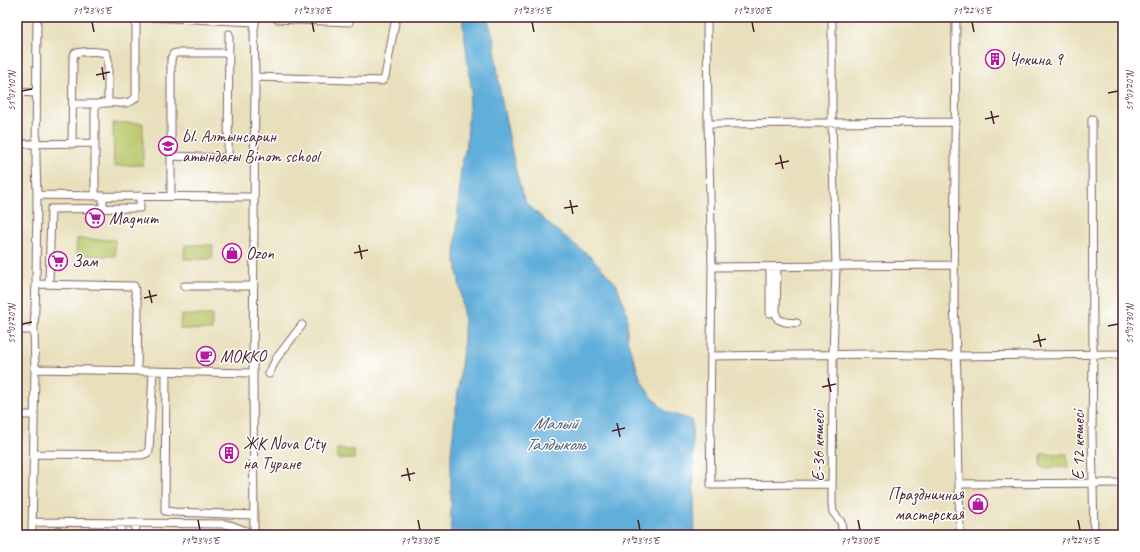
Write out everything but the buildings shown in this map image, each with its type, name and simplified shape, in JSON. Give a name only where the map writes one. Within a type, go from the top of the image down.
[{"type":"street","points":[[32,535],[35,369],[34,330],[36,284],[37,17]]},
{"type":"street","points":[[72,104],[127,103],[136,97],[136,17]]},
{"type":"street","points":[[150,17],[256,19],[254,30],[254,535]]},
{"type":"street","points":[[275,17],[349,22]]},
{"type":"street","points":[[255,77],[382,81],[385,77],[396,17]]},
{"type":"street","points":[[707,17],[712,267],[710,424],[711,485],[832,484]]},
{"type":"street","name":"Е-36 көшесі","points":[[832,17],[832,124],[836,266],[833,355],[832,484],[833,512],[841,522],[843,535]]},
{"type":"street","points":[[956,17],[954,302],[960,535]]},
{"type":"street","points":[[171,156],[225,158],[228,155],[229,34]]},
{"type":"street","points":[[72,144],[73,58],[75,53],[99,52],[106,54],[108,59],[108,103]]},
{"type":"street","points":[[171,196],[171,60],[173,54],[228,52]]},
{"type":"street","points":[[17,92],[36,93]]},
{"type":"street","points":[[95,196],[95,106],[97,104]]},
{"type":"street","name":"Е 12 көшесі","points":[[1092,119],[1092,432],[1094,535]]},
{"type":"street","points":[[708,124],[956,122]]},
{"type":"street","points":[[17,144],[36,145],[95,143]]},
{"type":"street","points":[[36,195],[254,197]]},
{"type":"street","points":[[103,196],[103,208]]},
{"type":"street","points":[[49,283],[51,209],[140,208],[140,196]]},
{"type":"street","points":[[712,267],[954,264]]},
{"type":"street","points":[[770,313],[773,267]]},
{"type":"street","points":[[773,267],[776,314],[778,319],[781,321],[797,323]]},
{"type":"street","points":[[36,284],[49,283],[134,286],[138,305],[137,372]]},
{"type":"street","points":[[184,286],[254,286]]},
{"type":"street","points":[[269,374],[276,359],[302,325]]},
{"type":"street","points":[[17,330],[34,330]]},
{"type":"street","points":[[711,356],[1123,354]]},
{"type":"street","points":[[35,369],[253,373]]},
{"type":"street","points":[[34,454],[142,455],[150,451],[153,371]]},
{"type":"street","points":[[166,372],[165,511],[254,515]]},
{"type":"street","points":[[17,415],[34,415]]},
{"type":"street","points":[[959,484],[1123,483]]},
{"type":"street","points":[[32,522],[224,524],[233,526],[254,535],[274,535]]},
{"type":"street","points":[[121,523],[121,535]]},
{"type":"street","points":[[136,523],[136,535]]},
{"type":"green space","points":[[113,123],[143,123],[143,165],[114,166]]},
{"type":"green space","points":[[18,148],[25,149],[25,186],[19,187],[19,172],[17,172]]},
{"type":"green space","points":[[77,239],[115,240],[115,256],[76,255]]},
{"type":"green space","points":[[185,245],[213,245],[212,259],[184,259]]},
{"type":"green space","points":[[181,315],[212,315],[212,330],[180,329]]},
{"type":"green space","points":[[337,449],[354,450],[354,459],[337,459]]},
{"type":"green space","points":[[1041,454],[1067,454],[1068,467],[1041,468]]},
{"type":"water","name":"Малый Талдыколь","points":[[462,17],[487,17],[494,39],[499,86],[515,167],[526,203],[550,225],[593,259],[617,285],[627,313],[627,340],[641,380],[650,395],[666,412],[692,420],[695,535],[451,535],[451,452],[464,340],[464,319],[455,256],[461,167],[467,143],[469,99],[472,94]]},
{"type":"place","name":"Чокина 9","points":[[995,59]]},
{"type":"place","name":"Ы. Алтынсарин атындағы Binom school","points":[[168,146]]},
{"type":"place","name":"Magnum","points":[[95,218]]},
{"type":"place","name":"Ozon","points":[[232,253]]},
{"type":"place","name":"Зам","points":[[58,261]]},
{"type":"place","name":"МОККО","points":[[206,356]]},
{"type":"place","name":"ЖК Nova City на Туране","points":[[229,453]]},
{"type":"place","name":"Праздничная мастерская","points":[[978,504]]}]
